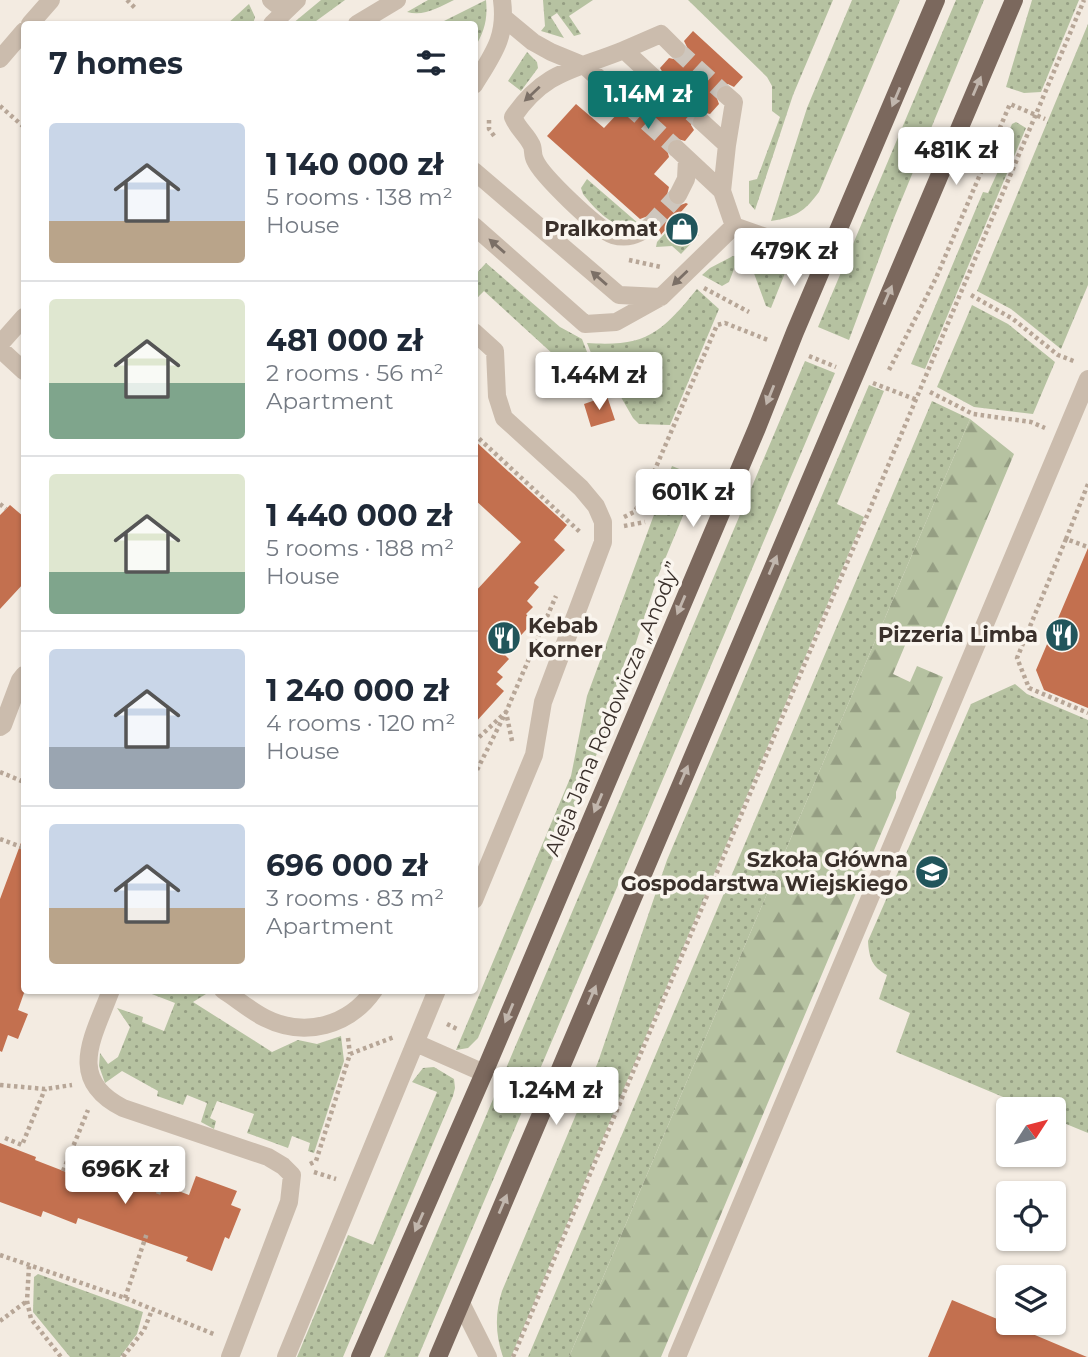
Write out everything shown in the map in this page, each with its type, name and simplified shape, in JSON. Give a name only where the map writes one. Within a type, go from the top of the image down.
[{"type":"main road","name":"Aleja Jana Rodowicza „Anody”","points":[[360,1357],[484,1073],[936,0]]},
{"type":"main road","points":[[438,1357],[1014,0]]},
{"type":"street","points":[[33,21],[51,0]]},
{"type":"street","points":[[362,21],[397,0]]},
{"type":"street","points":[[922,34],[927,0]]},
{"type":"street","points":[[274,21],[284,4]]},
{"type":"street","points":[[503,9],[542,47],[585,66],[626,104]]},
{"type":"street","points":[[478,78],[499,44],[503,9]]},
{"type":"street","points":[[0,59],[21,34]]},
{"type":"street","points":[[649,227],[637,235],[627,237],[611,234],[592,220],[544,174],[534,159],[532,144],[518,129],[513,117],[527,97],[562,72],[585,66],[661,34],[676,50]]},
{"type":"street","points":[[624,50],[652,76]]},
{"type":"street","points":[[726,96],[734,102],[722,191],[734,226]]},
{"type":"street","points":[[702,122],[727,145]]},
{"type":"street","points":[[678,195],[686,179],[682,154],[722,191]]},
{"type":"street","points":[[478,174],[619,295],[661,297]]},
{"type":"street","points":[[734,226],[828,259]]},
{"type":"street","points":[[478,230],[585,324],[616,322],[661,297],[734,226]]},
{"type":"street","points":[[0,344],[21,320]]},
{"type":"street","points":[[478,336],[495,351],[496,396],[504,418],[581,488],[596,506],[603,522],[603,542],[543,702],[534,755],[478,890]]},
{"type":"street","points":[[0,349],[21,368]]},
{"type":"street","points":[[677,1357],[1064,436],[1084,371]]},
{"type":"street","points":[[0,727],[21,679]]},
{"type":"street","points":[[110,994],[87,1054],[88,1067],[95,1083],[111,1102],[268,1157],[292,1175],[289,1202],[233,1350]]},
{"type":"street","points":[[229,994],[266,1019],[314,1028],[342,1020],[371,994]]},
{"type":"street","points":[[286,1357],[435,994]]},
{"type":"street","points":[[416,1043],[484,1073]]},
{"type":"street","points":[[461,1303],[488,1357]]},
{"type":"path","points":[[127,0],[135,8]]},
{"type":"path","points":[[513,1357],[1084,0]]},
{"type":"path","points":[[889,370],[936,278],[1010,104],[1045,119]]},
{"type":"path","points":[[0,106],[21,124]]},
{"type":"path","points":[[971,295],[1013,319],[1058,355],[1084,371]]},
{"type":"path","points":[[603,522],[629,515],[641,502],[717,325],[725,323],[760,337]]},
{"type":"path","points":[[806,355],[837,368]]},
{"type":"path","points":[[869,381],[917,400]]},
{"type":"path","points":[[930,392],[972,414],[1031,422],[1064,436]]},
{"type":"path","points":[[478,439],[582,534]]},
{"type":"path","points":[[1088,484],[1017,658],[1029,688],[1088,713]]},
{"type":"path","points":[[0,504],[6,509]]},
{"type":"path","points":[[1066,539],[1088,547]]},
{"type":"path","points":[[478,768],[506,712],[560,585]]},
{"type":"path","points":[[478,738],[506,712]]},
{"type":"path","points":[[0,772],[21,781]]},
{"type":"path","points":[[0,839],[21,847]]},
{"type":"path","points":[[356,1186],[304,1168],[316,1161],[350,1054],[398,1036]]},
{"type":"path","points":[[0,1085],[45,1088],[95,1083],[63,1171]]},
{"type":"path","points":[[5,1138],[22,1144],[45,1088]]},
{"type":"path","points":[[158,1194],[183,1128]]},
{"type":"path","points":[[125,1298],[147,1233]]},
{"type":"path","points":[[0,1255],[125,1298],[233,1350]]},
{"type":"path","points":[[29,1266],[26,1301],[31,1319],[60,1355],[53,1357]]},
{"type":"path","points":[[0,1321],[26,1301]]},
{"type":"path","points":[[123,1357],[144,1330],[152,1310]]},
{"type":"green space","points":[[321,0],[345,0],[316,21],[296,21]]},
{"type":"green space","points":[[428,0],[454,0],[425,12],[407,12]]},
{"type":"green space","points":[[486,0],[484,26],[478,41],[478,21],[444,21]]},
{"type":"green space","points":[[543,0],[593,0],[569,16],[581,34],[574,36],[557,13],[551,17],[564,38],[541,31],[545,26]]},
{"type":"green space","points":[[688,0],[833,0],[793,95],[755,210],[749,203],[749,181],[757,179],[780,117],[772,111],[772,86],[767,77]]},
{"type":"green space","points":[[852,0],[900,0],[819,192],[799,212],[771,221],[807,108]]},
{"type":"green space","points":[[956,0],[984,0],[894,218],[849,340],[818,327]]},
{"type":"green space","points":[[1032,0],[1079,0],[1041,92],[1024,93],[1006,87]]},
{"type":"green space","points":[[249,4],[255,17],[254,21],[230,21]]},
{"type":"green space","points":[[1088,24],[1088,285],[1061,349],[1011,309],[977,291]]},
{"type":"green space","points":[[527,52],[537,62],[538,68],[521,91],[508,81]]},
{"type":"green space","points":[[1016,122],[1026,128],[925,369],[911,364],[983,192],[988,193],[1000,167],[995,164],[1012,124]]},
{"type":"green space","points":[[587,179],[639,224],[631,227],[616,224],[601,213],[583,194],[581,188]]},
{"type":"green space","points":[[680,217],[699,235],[681,254],[672,246],[656,247],[657,242]]},
{"type":"green space","points":[[757,255],[776,258],[787,268],[771,308],[766,306],[752,268]]},
{"type":"green space","points":[[733,256],[739,256],[729,282],[722,286],[702,275],[710,268]]},
{"type":"green space","points":[[486,263],[560,327],[582,339],[599,383],[578,377],[484,291],[478,297],[478,272]]},
{"type":"green space","points":[[697,289],[719,309],[670,425],[639,424],[618,392],[604,385],[587,343],[624,342],[651,334],[673,317]]},
{"type":"green space","points":[[972,305],[1008,324],[1055,362],[1033,414],[974,407],[937,387]]},
{"type":"green space","points":[[805,361],[835,373],[418,1357],[384,1357]]},
{"type":"green space","points":[[869,385],[884,391],[837,504],[864,517],[511,1357],[503,1357],[497,1324],[502,1291],[598,1062],[667,860]]},
{"type":"green space","points":[[932,401],[970,419],[569,1357],[528,1357]]},
{"type":"green space","points":[[970,419],[1014,454],[936,641],[911,631],[893,674],[910,682],[917,666],[943,677],[896,792],[896,798],[661,1357],[569,1357]]},
{"type":"green space","points":[[672,466],[699,477],[658,576],[608,727],[478,1038],[468,1048],[456,1050],[571,776],[587,696]]},
{"type":"green space","points":[[1015,684],[1027,694],[1088,720],[1088,1133],[1066,1124],[1066,1097],[1003,1097],[896,1052],[910,1013],[879,999],[887,975],[872,961],[868,941],[971,704]]},
{"type":"green space","points":[[152,994],[206,994],[193,1002],[272,1052],[298,1040],[317,1044],[341,1036],[344,1061],[314,1153],[308,1151],[310,1143],[292,1136],[288,1148],[247,1133],[254,1114],[217,1101],[210,1118],[216,1121],[214,1129],[201,1122],[207,1103],[187,1095],[183,1105],[157,1096],[158,1091],[122,1071],[105,1083],[99,1066],[100,1053],[108,1064],[118,1057],[130,1027],[117,1008],[143,1017],[142,1022],[164,1031],[175,1003]]},
{"type":"green space","points":[[434,1067],[454,1079],[453,1096],[343,1357],[297,1357],[348,1235],[373,1245],[437,1092],[412,1082],[423,1068]]},
{"type":"green space","points":[[38,1274],[143,1312],[137,1334],[120,1357],[70,1357],[33,1312],[34,1277]]},
{"type":"building","points":[[693,31],[743,77],[734,87],[728,84],[718,87],[715,93],[719,104],[710,114],[699,111],[693,115],[691,125],[694,130],[685,141],[674,138],[666,146],[669,157],[654,174],[669,187],[669,202],[678,206],[688,204],[659,237],[657,235],[660,226],[655,217],[640,219],[547,136],[576,104],[604,128],[619,112],[625,115],[635,112],[638,106],[634,95],[644,84],[655,87],[661,83],[663,73],[660,68],[669,58],[678,60],[684,57],[687,47],[684,41]]},
{"type":"building","points":[[607,396],[615,420],[591,427],[584,404]]},
{"type":"building","points":[[478,444],[567,525],[554,540],[565,550],[534,583],[539,587],[527,601],[533,607],[526,614],[534,621],[504,654],[509,659],[497,672],[503,677],[496,684],[504,691],[478,720],[478,589],[521,542],[478,503]]},
{"type":"building","points":[[10,505],[21,514],[21,586],[0,609],[0,515]]},
{"type":"building","points":[[1088,548],[1088,708],[1044,690],[1036,670]]},
{"type":"building","points":[[21,843],[21,994],[24,994],[18,1010],[28,1014],[18,1039],[8,1035],[2,1052],[0,1051],[0,899]]},
{"type":"building","points":[[0,1143],[92,1182],[97,1170],[138,1187],[142,1177],[189,1195],[196,1176],[237,1191],[231,1205],[241,1209],[229,1239],[225,1237],[212,1271],[186,1261],[188,1257],[78,1218],[76,1224],[43,1211],[41,1217],[0,1202]]},
{"type":"building","points":[[952,1300],[996,1319],[996,1335],[1035,1335],[1087,1357],[928,1357]]},
{"type":"tunnel","points":[[676,49],[726,95]]},
{"type":"tunnel","points":[[652,76],[702,122]]},
{"type":"tunnel","points":[[627,104],[677,149]]},
{"type":"tunnel","points":[[649,227],[678,195]]},
{"type":"place","name":"Pralkomat","points":[[682,229]]},
{"type":"place","name":"Pizzeria Limba","points":[[1062,635]]},
{"type":"place","name":"Kebab Korner","points":[[504,638]]},
{"type":"place","name":"Szkoła Główna Gospodarstwa Wiejskiego","points":[[932,872]]}]
